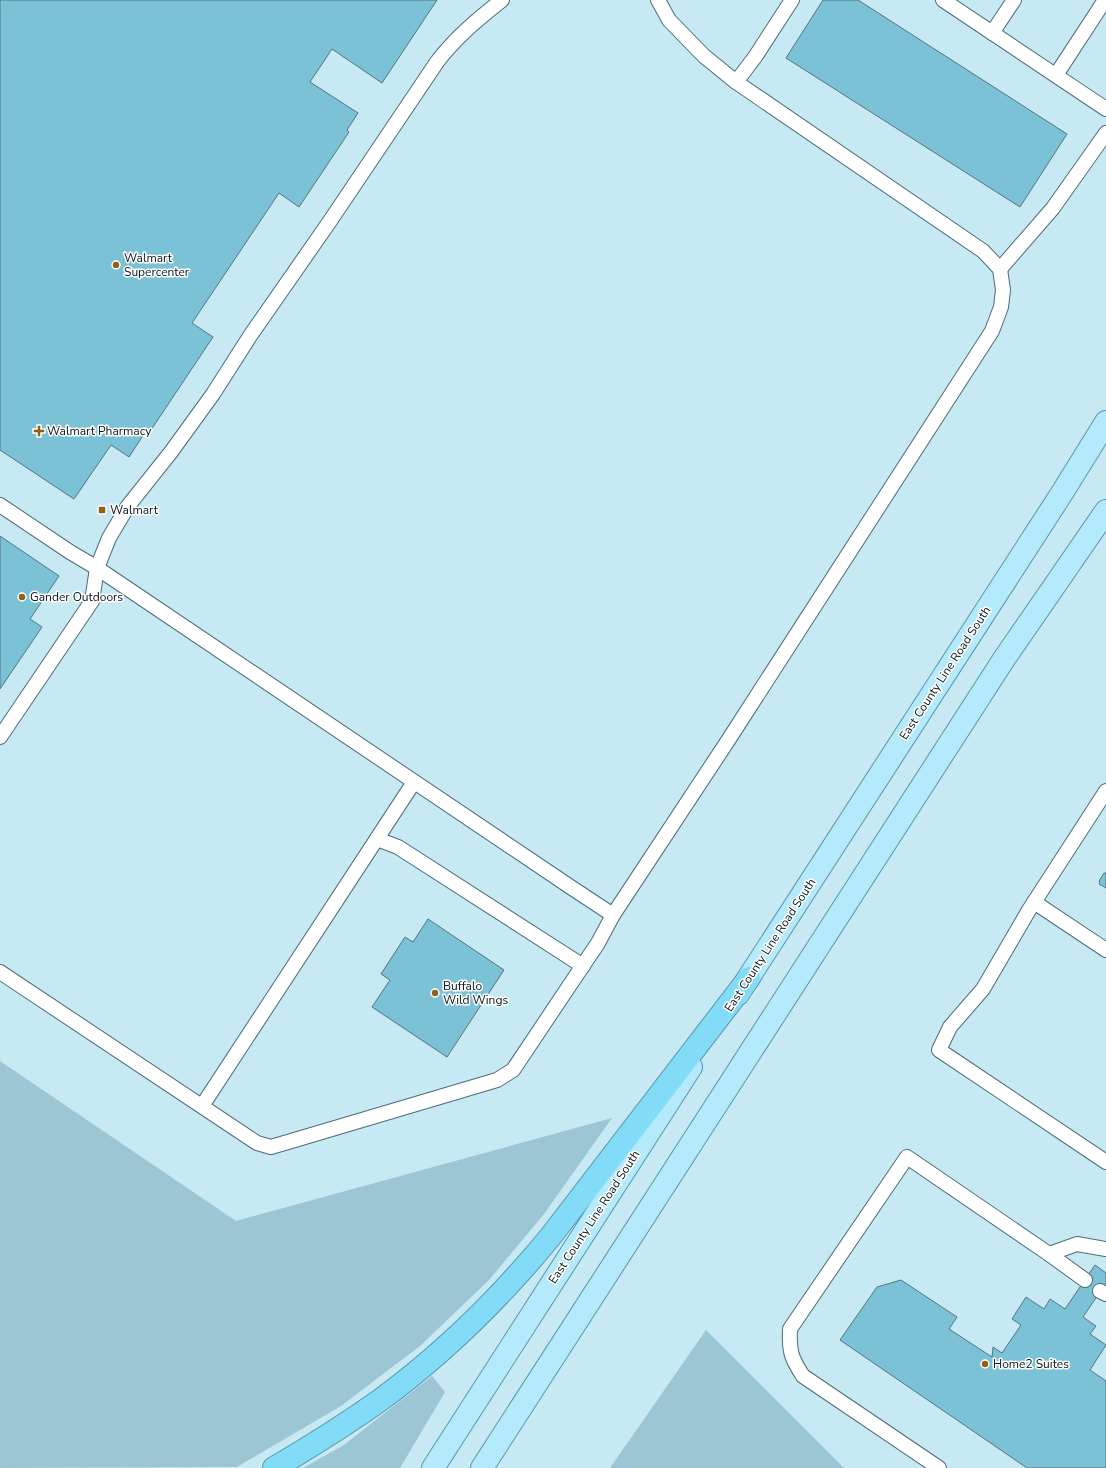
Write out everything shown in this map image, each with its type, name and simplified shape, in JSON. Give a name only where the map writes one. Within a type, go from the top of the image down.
[{"type":"highway","points":[[274,1468],[341,1427],[380,1400],[413,1374],[450,1342],[523,1271],[552,1236],[748,978]]},
{"type":"main road","name":"East County Line Road South","points":[[433,1468],[1062,493],[1106,422]]},
{"type":"main road","points":[[482,1468],[996,672],[1106,511]]},
{"type":"lane","points":[[0,737],[92,601],[97,568],[109,538],[128,506],[171,452],[213,394],[250,336],[330,221],[423,81],[448,47],[472,24],[502,0]]},
{"type":"lane","points":[[0,972],[257,1143],[271,1147],[497,1080],[513,1070],[598,943],[613,915],[725,746],[992,331],[1002,307],[1003,290],[1000,269],[983,251],[736,82],[704,56],[669,20],[658,0]]},
{"type":"lane","points":[[736,82],[755,57],[792,0]]},
{"type":"lane","points":[[943,0],[1106,109]]},
{"type":"lane","points":[[992,33],[1014,0]]},
{"type":"lane","points":[[1056,75],[1105,0]]},
{"type":"lane","points":[[1000,269],[1053,208],[1106,133]]},
{"type":"lane","points":[[0,505],[70,552],[97,568],[613,915]]},
{"type":"lane","points":[[202,1106],[414,782]]},
{"type":"lane","points":[[1106,791],[1034,902],[983,989],[950,1027],[939,1050],[1106,1162]]},
{"type":"lane","points":[[377,839],[398,847],[583,966]]},
{"type":"lane","points":[[1034,902],[1106,950]]},
{"type":"lane","points":[[939,1468],[803,1376],[794,1363],[789,1346],[790,1329],[907,1157],[1085,1280]]},
{"type":"lane","points":[[1048,1254],[1077,1244],[1106,1248]]},
{"type":"shaded area","points":[[0,1061],[236,1221],[612,1118],[544,1214],[489,1280],[420,1346],[341,1406],[237,1467],[0,1468]]},
{"type":"shaded area","points":[[706,1330],[844,1468],[610,1468]]},
{"type":"shaded area","points":[[432,1376],[445,1392],[400,1468],[303,1468],[344,1445]]},
{"type":"building","name":"Walmart Supercenter","points":[[0,0],[437,0],[382,83],[332,49],[310,82],[358,113],[347,130],[349,132],[299,207],[279,193],[192,323],[213,337],[149,433],[146,431],[129,457],[111,445],[74,499],[0,450]]},
{"type":"building","points":[[823,0],[858,0],[1067,134],[1020,207],[786,58]]},
{"type":"building","name":"Gander Outdoors","points":[[0,536],[59,576],[30,619],[42,627],[0,689]]},
{"type":"building","points":[[1104,873],[1106,873],[1106,888],[1099,884],[1099,881]]},
{"type":"building","name":"Buffalo Wild Wings","points":[[428,919],[504,970],[447,1057],[372,1007],[390,980],[381,974],[405,937],[413,942]]},
{"type":"building","name":"Home2 Suites","points":[[1095,1265],[1106,1273],[1106,1283],[1083,1317],[1096,1326],[1090,1334],[1106,1345],[1090,1370],[1106,1381],[1106,1468],[1027,1468],[840,1340],[877,1287],[901,1280],[957,1317],[949,1329],[992,1357],[993,1347],[1002,1353],[1021,1325],[1012,1319],[1026,1297],[1044,1309],[1050,1299],[1065,1309]]},
{"type":"place","name":"Walmart Supercenter","points":[[116,265]]},
{"type":"place","name":"Walmart Pharmacy","points":[[39,431]]},
{"type":"place","name":"Walmart","points":[[102,510]]},
{"type":"place","name":"Gander Outdoors","points":[[22,597]]},
{"type":"place","name":"Buffalo Wild Wings","points":[[435,993]]},
{"type":"place","name":"Home2 Suites","points":[[985,1364]]}]
